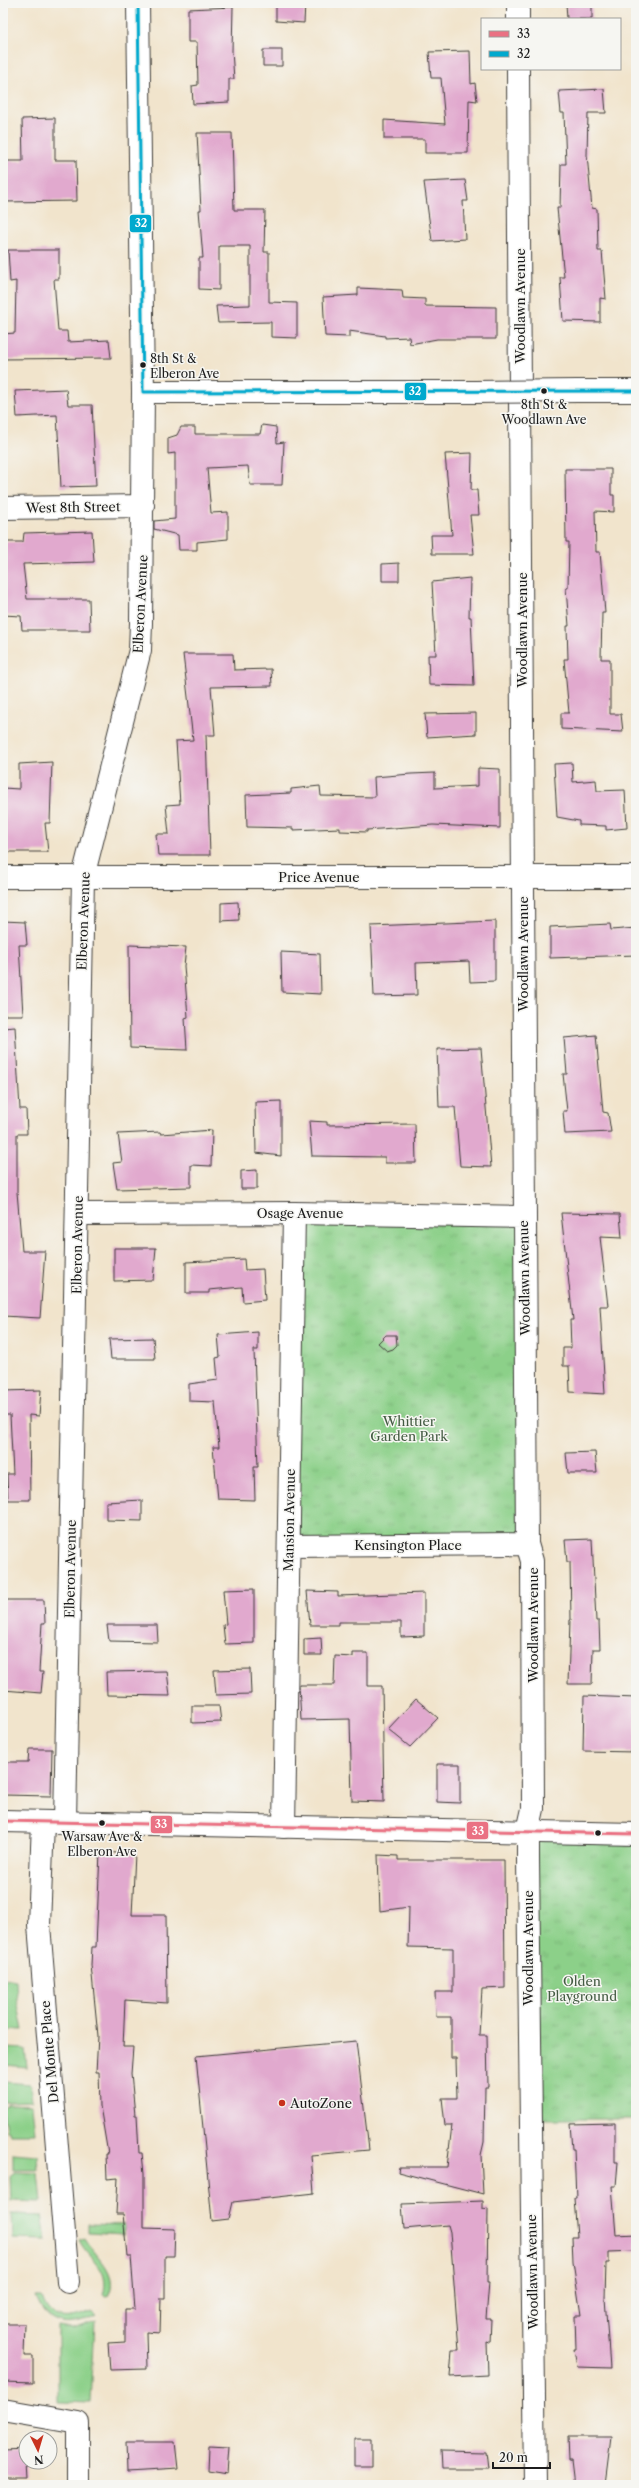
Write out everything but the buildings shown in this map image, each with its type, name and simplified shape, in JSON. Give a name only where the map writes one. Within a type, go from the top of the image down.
[{"type":"street","name":"Elberon Avenue","points":[[65,1822],[83,876],[140,650],[143,506],[143,392],[138,3]]},
{"type":"street","points":[[518,3],[518,18]]},
{"type":"street","name":"Woodlawn Avenue","points":[[518,70],[527,1544],[532,1561],[533,1809],[528,1831],[535,2485]]},
{"type":"street","points":[[143,392],[636,391]]},
{"type":"street","name":"West 8th Street","points":[[3,508],[143,506]]},
{"type":"street","name":"Price Avenue","points":[[3,878],[83,876],[636,877]]},
{"type":"street","name":"Osage Avenue","points":[[77,1214],[294,1213],[524,1217]]},
{"type":"street","name":"Mansion Avenue","points":[[284,1827],[294,1213]]},
{"type":"street","name":"Kensington Place","points":[[289,1546],[527,1544]]},
{"type":"street","points":[[3,1821],[636,1834]]},
{"type":"street","name":"Del Monte Place","points":[[43,1822],[39,1925],[68,2282]]},
{"type":"street","points":[[3,2410],[78,2422],[78,2485]]},
{"type":"green space","name":"Whittier Garden Park","points":[[294,1213],[523,1217],[527,1544],[289,1546]]},
{"type":"green space","name":"Olden Playground","points":[[528,1831],[636,1834],[636,2119],[529,2119]]},
{"type":"green space","points":[[3,1979],[16,1980],[17,2000],[23,2030],[3,2029]]},
{"type":"green space","points":[[5,2048],[25,2049],[27,2067],[5,2065]]},
{"type":"green space","points":[[4,2082],[30,2084],[32,2101],[5,2102],[3,2100]]},
{"type":"green space","points":[[8,2104],[32,2105],[35,2134],[10,2134],[9,2131],[6,2131],[3,2109]]},
{"type":"green space","points":[[13,2153],[37,2155],[38,2170],[13,2170]]},
{"type":"green space","points":[[14,2172],[38,2173],[41,2202],[11,2201],[10,2177]]},
{"type":"green space","points":[[12,2214],[42,2215],[46,2240],[13,2239]]},
{"type":"green space","points":[[88,2224],[126,2225],[122,2234],[88,2232]]},
{"type":"green space","points":[[84,2238],[109,2272],[111,2288],[108,2296],[103,2295],[105,2285],[102,2271],[79,2240]]},
{"type":"green space","points":[[36,2297],[42,2297],[50,2311],[55,2315],[68,2317],[91,2311],[96,2315],[86,2320],[68,2324],[60,2323],[46,2315]]},
{"type":"green space","points":[[95,2321],[91,2403],[58,2402],[58,2327],[73,2329]]},
{"type":"transit line","name":"32","points":[[138,3],[143,392],[636,391]]},
{"type":"transit line","name":"33","points":[[3,1821],[636,1834]]},
{"type":"place","name":"8th St & Elberon Ave","points":[[143,365]]},
{"type":"place","name":"8th St & Woodlawn Ave","points":[[544,391]]},
{"type":"place","name":"Warsaw Ave & Elberon Ave","points":[[102,1823]]},
{"type":"place","name":"AutoZone","points":[[282,2103]]}]
